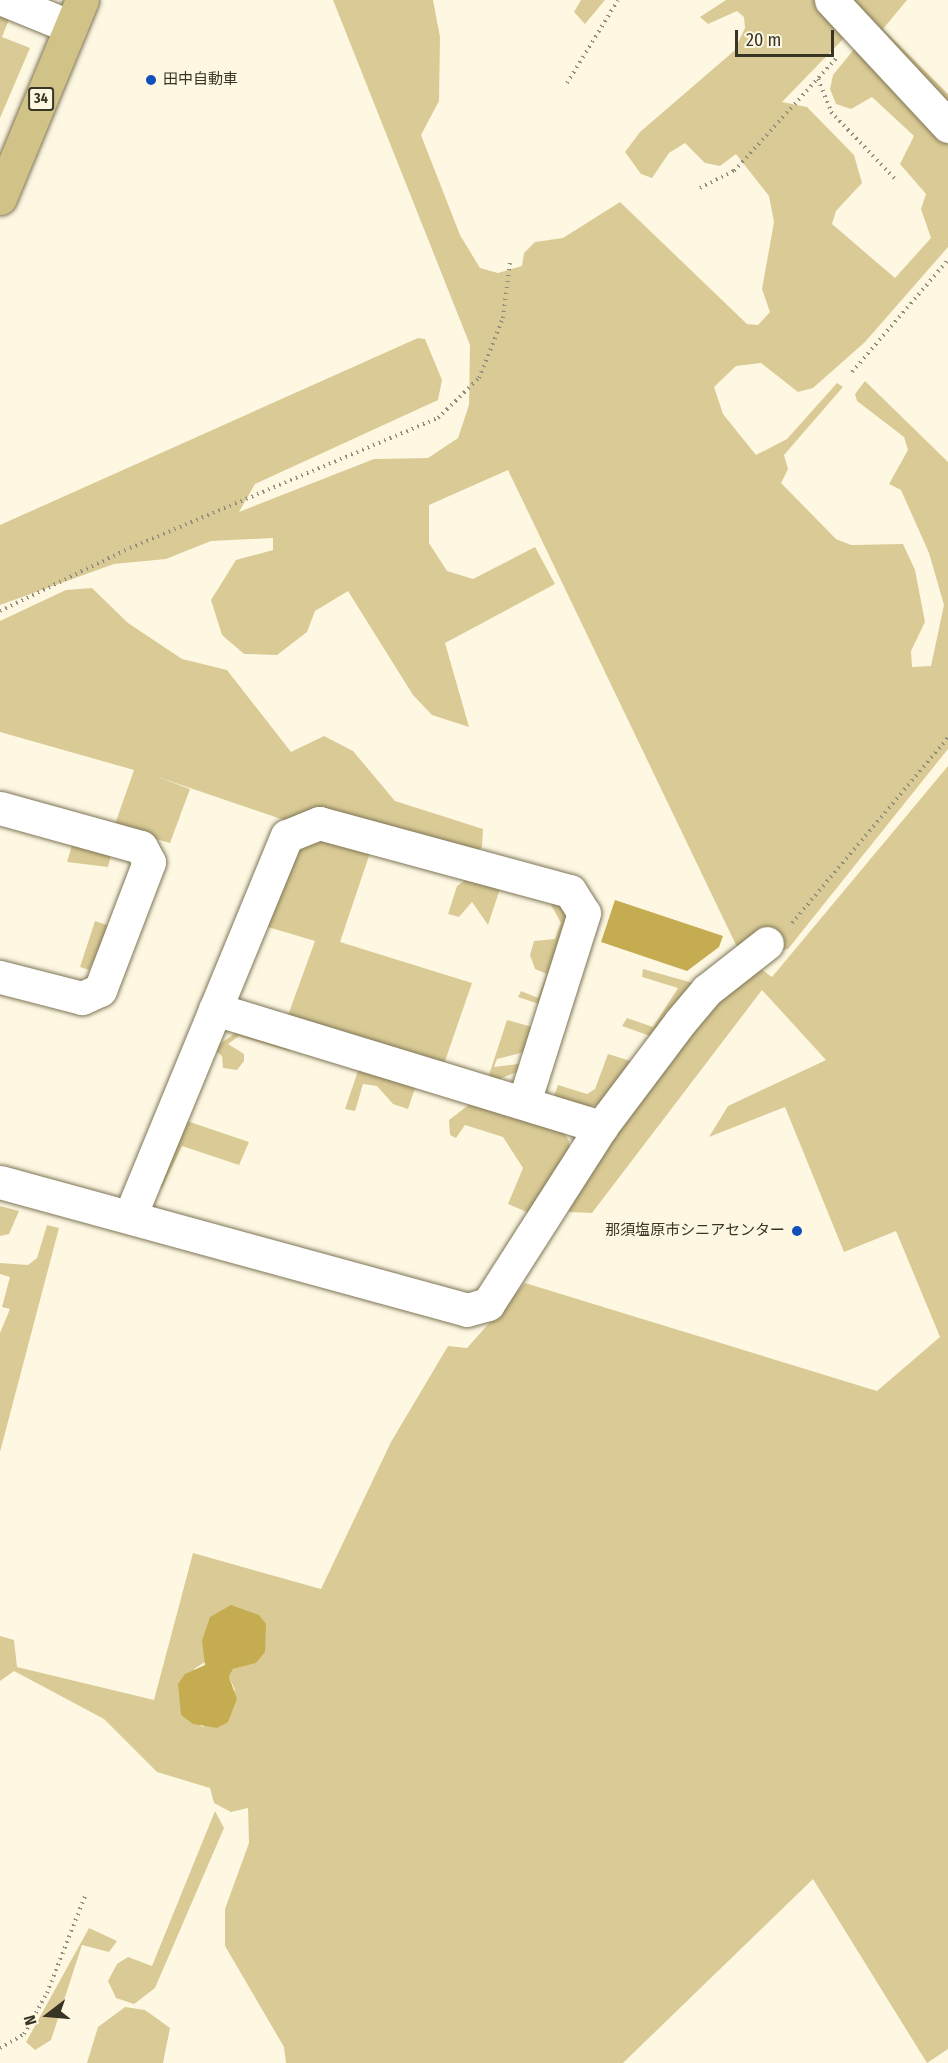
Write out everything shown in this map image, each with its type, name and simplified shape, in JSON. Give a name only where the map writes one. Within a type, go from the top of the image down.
[{"type":"main road","name":"34","points":[[0,198],[76,14]]},
{"type":"street","points":[[5,0],[76,14]]},
{"type":"street","points":[[831,0],[948,126]]},
{"type":"street","points":[[0,808],[141,847],[149,862],[100,990],[82,999],[0,977]]},
{"type":"street","points":[[130,1216],[286,836],[319,823],[570,891],[584,913],[524,1102]]},
{"type":"street","points":[[0,1182],[467,1310],[488,1304],[601,1127],[707,990],[767,943]]},
{"type":"street","points":[[215,1009],[601,1127]]},
{"type":"path","points":[[567,83],[618,0]]},
{"type":"path","points":[[700,188],[734,171],[860,31]]},
{"type":"path","points":[[818,78],[831,112],[896,180]]},
{"type":"path","points":[[852,372],[948,260]]},
{"type":"path","points":[[0,611],[130,548],[438,418],[479,378],[503,318],[510,261]]},
{"type":"path","points":[[767,943],[806,912],[948,738]]},
{"type":"path","points":[[0,2048],[24,2034],[48,1993],[85,1896]]},
{"type":"shaded area","points":[[333,0],[433,0],[440,37],[439,101],[421,135],[460,235],[480,268],[498,273],[522,266],[524,253],[535,242],[563,238],[620,202],[747,324],[758,325],[770,312],[762,289],[774,222],[769,196],[736,154],[720,166],[705,163],[685,143],[669,153],[652,178],[641,174],[625,152],[640,132],[734,51],[745,28],[744,17],[737,11],[708,24],[700,17],[726,0],[819,0],[849,33],[782,102],[807,107],[854,155],[862,183],[836,211],[832,224],[895,278],[931,238],[921,209],[926,194],[900,164],[914,136],[872,97],[851,109],[836,104],[830,89],[833,75],[859,43],[948,138],[948,247],[865,342],[813,388],[798,392],[761,363],[736,366],[714,387],[723,414],[756,455],[787,439],[837,383],[843,387],[784,455],[788,469],[781,483],[836,539],[851,545],[903,544],[915,570],[925,622],[911,651],[912,667],[931,666],[944,605],[929,553],[901,490],[889,484],[908,450],[904,437],[857,401],[855,394],[865,381],[948,462],[948,749],[788,949],[750,956],[736,945],[508,470],[429,505],[429,543],[447,571],[473,579],[535,547],[555,584],[445,643],[469,727],[432,715],[413,695],[348,591],[315,611],[307,632],[277,655],[244,654],[222,635],[211,600],[236,560],[273,550],[273,538],[211,541],[166,559],[114,564],[0,605],[0,525],[418,338],[425,339],[442,380],[438,400],[255,484],[239,512],[374,459],[428,458],[458,438],[469,405],[470,345]]},
{"type":"shaded area","points":[[581,0],[605,0],[585,24],[574,12]]},
{"type":"shaded area","points":[[847,0],[907,0],[883,29],[948,94],[948,107]]},
{"type":"shaded area","points":[[0,12],[10,17],[2,37],[30,48],[0,118]]},
{"type":"shaded area","points":[[92,588],[128,623],[182,659],[227,670],[291,752],[324,736],[353,751],[395,801],[483,829],[482,847],[470,857],[284,820],[155,776],[190,789],[170,843],[114,827],[134,770],[0,732],[0,621],[66,590]]},
{"type":"shaded area","points":[[948,766],[948,2049],[927,2063],[813,1879],[623,2063],[286,2063],[284,2047],[225,1946],[225,1909],[249,1843],[248,1808],[231,1812],[214,1803],[210,1788],[157,1772],[104,1719],[14,1671],[0,1681],[0,1636],[14,1640],[17,1667],[154,1700],[193,1553],[321,1589],[391,1442],[448,1346],[467,1348],[525,1283],[877,1391],[940,1337],[896,1231],[844,1252],[785,1107],[709,1137],[728,1106],[826,1060],[762,990],[592,1213],[570,1212],[562,1205],[710,1002],[761,969],[772,977]],"holes":[[[205,1653],[255,1663],[233,1669],[229,1677],[235,1690],[203,1727],[181,1715],[194,1669],[208,1660]]]},
{"type":"shaded area","points":[[316,838],[370,853],[340,942],[472,983],[444,1064],[287,1018],[315,941],[268,927],[256,946],[296,847]]},
{"type":"shaded area","points":[[72,845],[111,855],[108,867],[67,862]]},
{"type":"shaded area","points":[[467,879],[500,889],[488,925],[472,902],[459,917],[448,914],[457,886]]},
{"type":"shaded area","points":[[534,891],[556,898],[569,920],[542,1005],[518,997],[521,991],[538,998],[547,974],[535,969],[530,955],[534,941],[555,939],[561,923],[550,903],[531,898]]},
{"type":"shaded area","points":[[615,900],[723,936],[719,947],[687,971],[601,942]]},
{"type":"shaded area","points":[[95,921],[110,926],[89,970],[80,967]]},
{"type":"shaded area","points":[[643,969],[693,983],[653,1037],[622,1026],[627,1018],[653,1027],[678,988],[642,977]]},
{"type":"shaded area","points":[[507,1020],[536,1028],[528,1051],[497,1059],[494,1067],[518,1064],[522,1070],[497,1080],[488,1078]]},
{"type":"shaded area","points":[[238,1031],[291,1048],[289,1051],[239,1036],[228,1044],[244,1054],[244,1061],[237,1070],[223,1068],[222,1056],[213,1049]]},
{"type":"shaded area","points":[[608,1054],[637,1063],[604,1103],[587,1107],[554,1096],[558,1085],[587,1094],[595,1089]]},
{"type":"shaded area","points":[[359,1068],[416,1085],[408,1109],[393,1104],[377,1086],[363,1084],[355,1111],[345,1109]]},
{"type":"shaded area","points":[[474,1101],[562,1130],[569,1141],[569,1154],[529,1213],[508,1204],[523,1168],[503,1137],[465,1125],[456,1138],[450,1135],[449,1120]]},
{"type":"shaded area","points":[[184,1120],[249,1142],[239,1165],[182,1146],[162,1188],[154,1186]]},
{"type":"shaded area","points":[[0,1206],[19,1211],[9,1234],[0,1236]]},
{"type":"shaded area","points":[[47,1225],[59,1228],[0,1452],[0,1333],[10,1309],[2,1307],[10,1277],[0,1274],[0,1263],[28,1265],[37,1258]]},
{"type":"shaded area","points":[[231,1605],[259,1615],[266,1624],[265,1652],[256,1663],[233,1669],[229,1677],[237,1699],[228,1722],[217,1728],[193,1724],[181,1715],[178,1684],[185,1674],[205,1665],[202,1641],[210,1617]]},
{"type":"shaded area","points":[[215,1811],[224,1828],[155,1988],[134,2004],[116,1998],[108,1981],[117,1964],[128,1957],[152,1966]]},
{"type":"shaded area","points":[[89,1928],[117,1941],[109,1952],[82,1945],[51,2040],[35,2050],[26,2042]]},
{"type":"shaded area","points":[[125,2007],[145,2010],[170,2028],[163,2063],[87,2063],[98,2027]]},
{"type":"place","name":"田中自動車","points":[[151,80]]},
{"type":"place","name":"那須塩原市シニアセンター","points":[[797,1231]]}]
